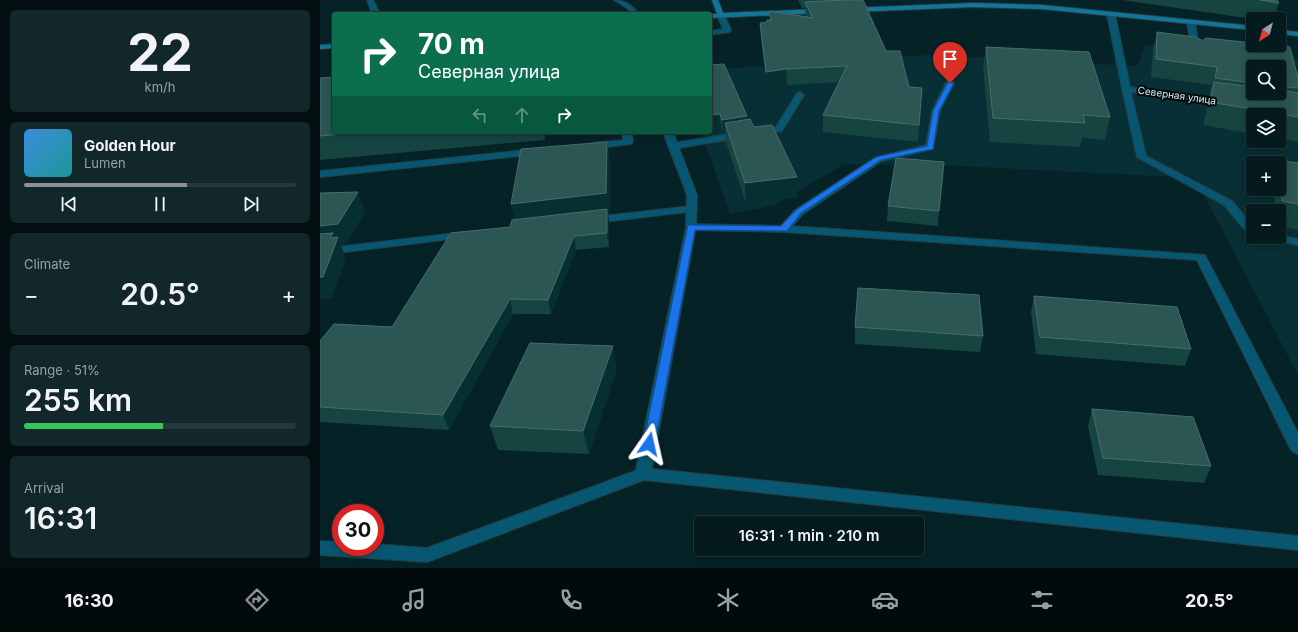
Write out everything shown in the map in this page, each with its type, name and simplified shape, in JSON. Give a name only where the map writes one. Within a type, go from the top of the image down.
[{"type":"main road","points":[[715,0],[721,16]]},
{"type":"main road","points":[[847,10],[973,5],[1042,7],[1246,27]]},
{"type":"main road","points":[[712,16],[831,11]]},
{"type":"main road","points":[[1286,33],[1298,34]]},
{"type":"main road","points":[[320,47],[332,46]]},
{"type":"street","points":[[370,0],[375,12]]},
{"type":"street","points":[[617,0],[631,8],[634,12]]},
{"type":"street","name":"Северная улица","points":[[1111,14],[1126,89],[1142,157],[1228,203],[1246,225]]},
{"type":"street","points":[[712,33],[727,30],[721,16]]},
{"type":"street","points":[[1191,22],[1196,54]]},
{"type":"street","points":[[784,229],[798,212],[879,159],[930,147],[936,111],[950,83]]},
{"type":"street","name":"Северная улица","points":[[1126,89],[1236,104]]},
{"type":"street","points":[[674,146],[779,129],[800,95]]},
{"type":"street","points":[[580,147],[628,142],[627,134]]},
{"type":"street","points":[[643,474],[691,227],[692,195],[669,134]]},
{"type":"street","points":[[320,174],[549,150]]},
{"type":"street","points":[[581,222],[692,209]]},
{"type":"street","points":[[691,227],[784,229],[1201,258],[1298,448]]},
{"type":"street","points":[[320,252],[478,234]]},
{"type":"street","points":[[1286,240],[1298,242]]},
{"type":"street","points":[[320,548],[426,555],[643,474],[1298,543]]},
{"type":"shaded area","points":[[1145,45],[1298,59],[1298,375],[1195,178],[959,166],[844,164],[775,205],[730,214],[702,134],[712,134],[712,70],[889,56],[939,55],[1137,66]]},
{"type":"building","points":[[863,0],[886,51],[900,51],[909,87],[922,88],[919,125],[823,115],[847,66],[786,69],[766,72],[760,23],[771,20],[769,11],[813,18],[805,2]]},
{"type":"building","points":[[1260,0],[1277,0],[1279,3]]},
{"type":"building","points":[[1157,32],[1195,37],[1201,40],[1206,38],[1246,42],[1246,52],[1286,52],[1286,47],[1290,47],[1298,78],[1298,88],[1286,87],[1286,60],[1246,60],[1246,82],[1215,78],[1217,67],[1156,59]]},
{"type":"building","points":[[986,47],[1089,52],[1110,117],[1083,115],[1085,123],[993,118]]},
{"type":"building","points":[[724,64],[747,116],[722,120],[720,114],[712,115],[712,65]]},
{"type":"building","points":[[332,77],[332,134],[341,134],[320,136],[320,78]]},
{"type":"building","points":[[1214,82],[1246,86],[1246,100],[1286,100],[1286,91],[1298,93],[1298,117],[1286,115],[1286,108],[1246,108],[1210,102]]},
{"type":"building","points":[[750,119],[754,127],[772,125],[797,177],[745,183],[725,123]]},
{"type":"building","points":[[607,142],[606,193],[511,204],[521,149]]},
{"type":"building","points":[[896,158],[944,162],[939,211],[888,206]]},
{"type":"building","points":[[1286,161],[1298,163],[1298,204],[1282,201],[1282,196],[1286,196]]},
{"type":"building","points":[[358,192],[338,224],[320,226],[320,193]]},
{"type":"building","points":[[607,209],[607,233],[574,236],[548,300],[510,299],[443,415],[320,407],[320,341],[334,324],[392,327],[451,233],[510,227],[512,220]]},
{"type":"building","points":[[333,233],[330,238],[338,237],[323,277],[320,277],[320,234]]},
{"type":"building","points":[[858,288],[979,295],[983,336],[855,327]]},
{"type":"building","points":[[1034,296],[1177,307],[1191,349],[1040,337]]},
{"type":"building","points":[[530,343],[613,346],[583,431],[490,426]]},
{"type":"building","points":[[1092,409],[1193,417],[1211,466],[1103,458]]},
{"type":"route","points":[[649,444],[691,227],[784,229],[798,212],[879,159],[930,147],[936,111],[950,83]]}]
